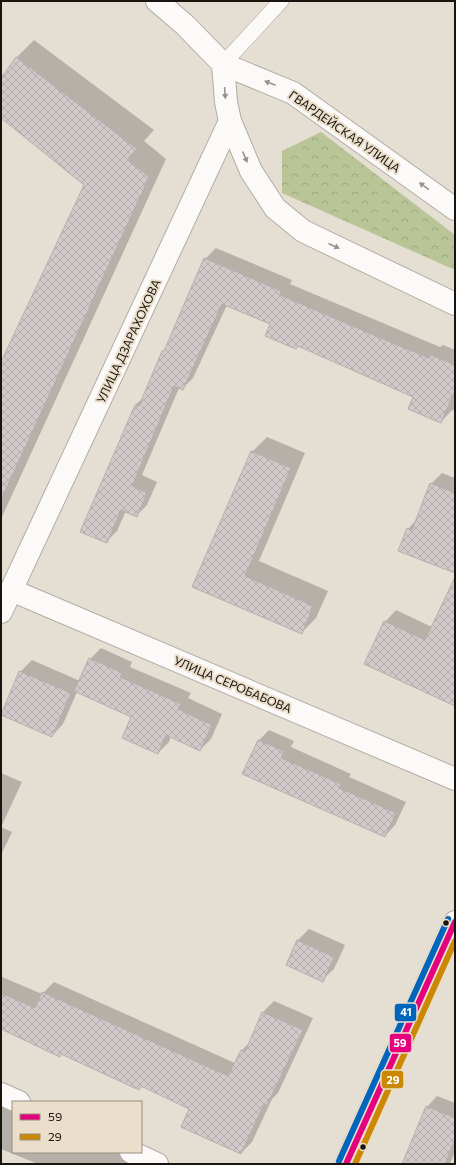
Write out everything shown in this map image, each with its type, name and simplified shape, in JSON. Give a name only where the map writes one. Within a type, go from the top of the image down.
[{"type":"street","name":"ГВАРДЕЙСКАЯ УЛИЦА","points":[[157,1],[185,25],[223,64],[293,93],[455,209]]},
{"type":"street","points":[[223,64],[226,102],[230,121],[251,171],[275,208],[302,231],[455,304]]},
{"type":"street","name":"УЛИЦА ДЗАРАХОХОВА","points":[[1,612],[230,121]]},
{"type":"street","name":"УЛИЦА СЕРОБАБОВА","points":[[11,590],[455,779]]},
{"type":"street","points":[[346,1164],[455,922]]},
{"type":"street","points":[[1,1094],[17,1101]]},
{"type":"street","points":[[133,1153],[158,1164]]},
{"type":"lane","points":[[223,64],[281,1]]},
{"type":"green space","points":[[321,132],[455,235],[455,270],[282,193],[282,151]]},
{"type":"building","points":[[16,57],[137,149],[127,159],[149,177],[1,500],[1,362],[84,185],[1,118],[1,78]]},
{"type":"building","points":[[204,258],[281,291],[280,295],[385,340],[429,358],[431,355],[455,365],[455,390],[441,423],[408,409],[413,397],[298,346],[296,349],[265,336],[270,324],[222,304],[183,390],[174,386],[132,486],[147,493],[137,517],[121,510],[107,543],[80,532],[135,405],[139,406]]},
{"type":"building","points":[[251,451],[291,468],[245,576],[313,606],[302,634],[192,587]]},
{"type":"building","points":[[430,483],[455,493],[455,573],[398,551],[407,528],[412,530]]},
{"type":"building","points":[[455,577],[455,706],[364,664],[384,621],[425,640]]},
{"type":"building","points":[[89,658],[122,673],[120,677],[181,704],[178,709],[212,725],[200,751],[166,735],[158,754],[122,738],[131,717],[74,691]]},
{"type":"building","points":[[19,671],[71,693],[52,737],[1,715]]},
{"type":"building","points":[[258,740],[284,751],[281,758],[341,784],[339,788],[396,813],[385,837],[242,774]]},
{"type":"building","points":[[297,940],[334,957],[323,982],[286,965]]},
{"type":"building","points":[[42,992],[228,1076],[241,1050],[245,1052],[262,1012],[303,1030],[267,1105],[264,1104],[241,1154],[181,1127],[189,1109],[141,1086],[139,1090],[61,1054],[60,1057],[1,1029],[1,993],[35,1008]]},
{"type":"building","points":[[426,1106],[455,1118],[455,1139],[445,1164],[402,1164]]},
{"type":"transit line","name":"41","points":[[339,1161],[448,919]]},
{"type":"transit line","name":"59","points":[[346,1164],[455,922]]},
{"type":"transit line","name":"29","points":[[355,1164],[455,941]]}]
